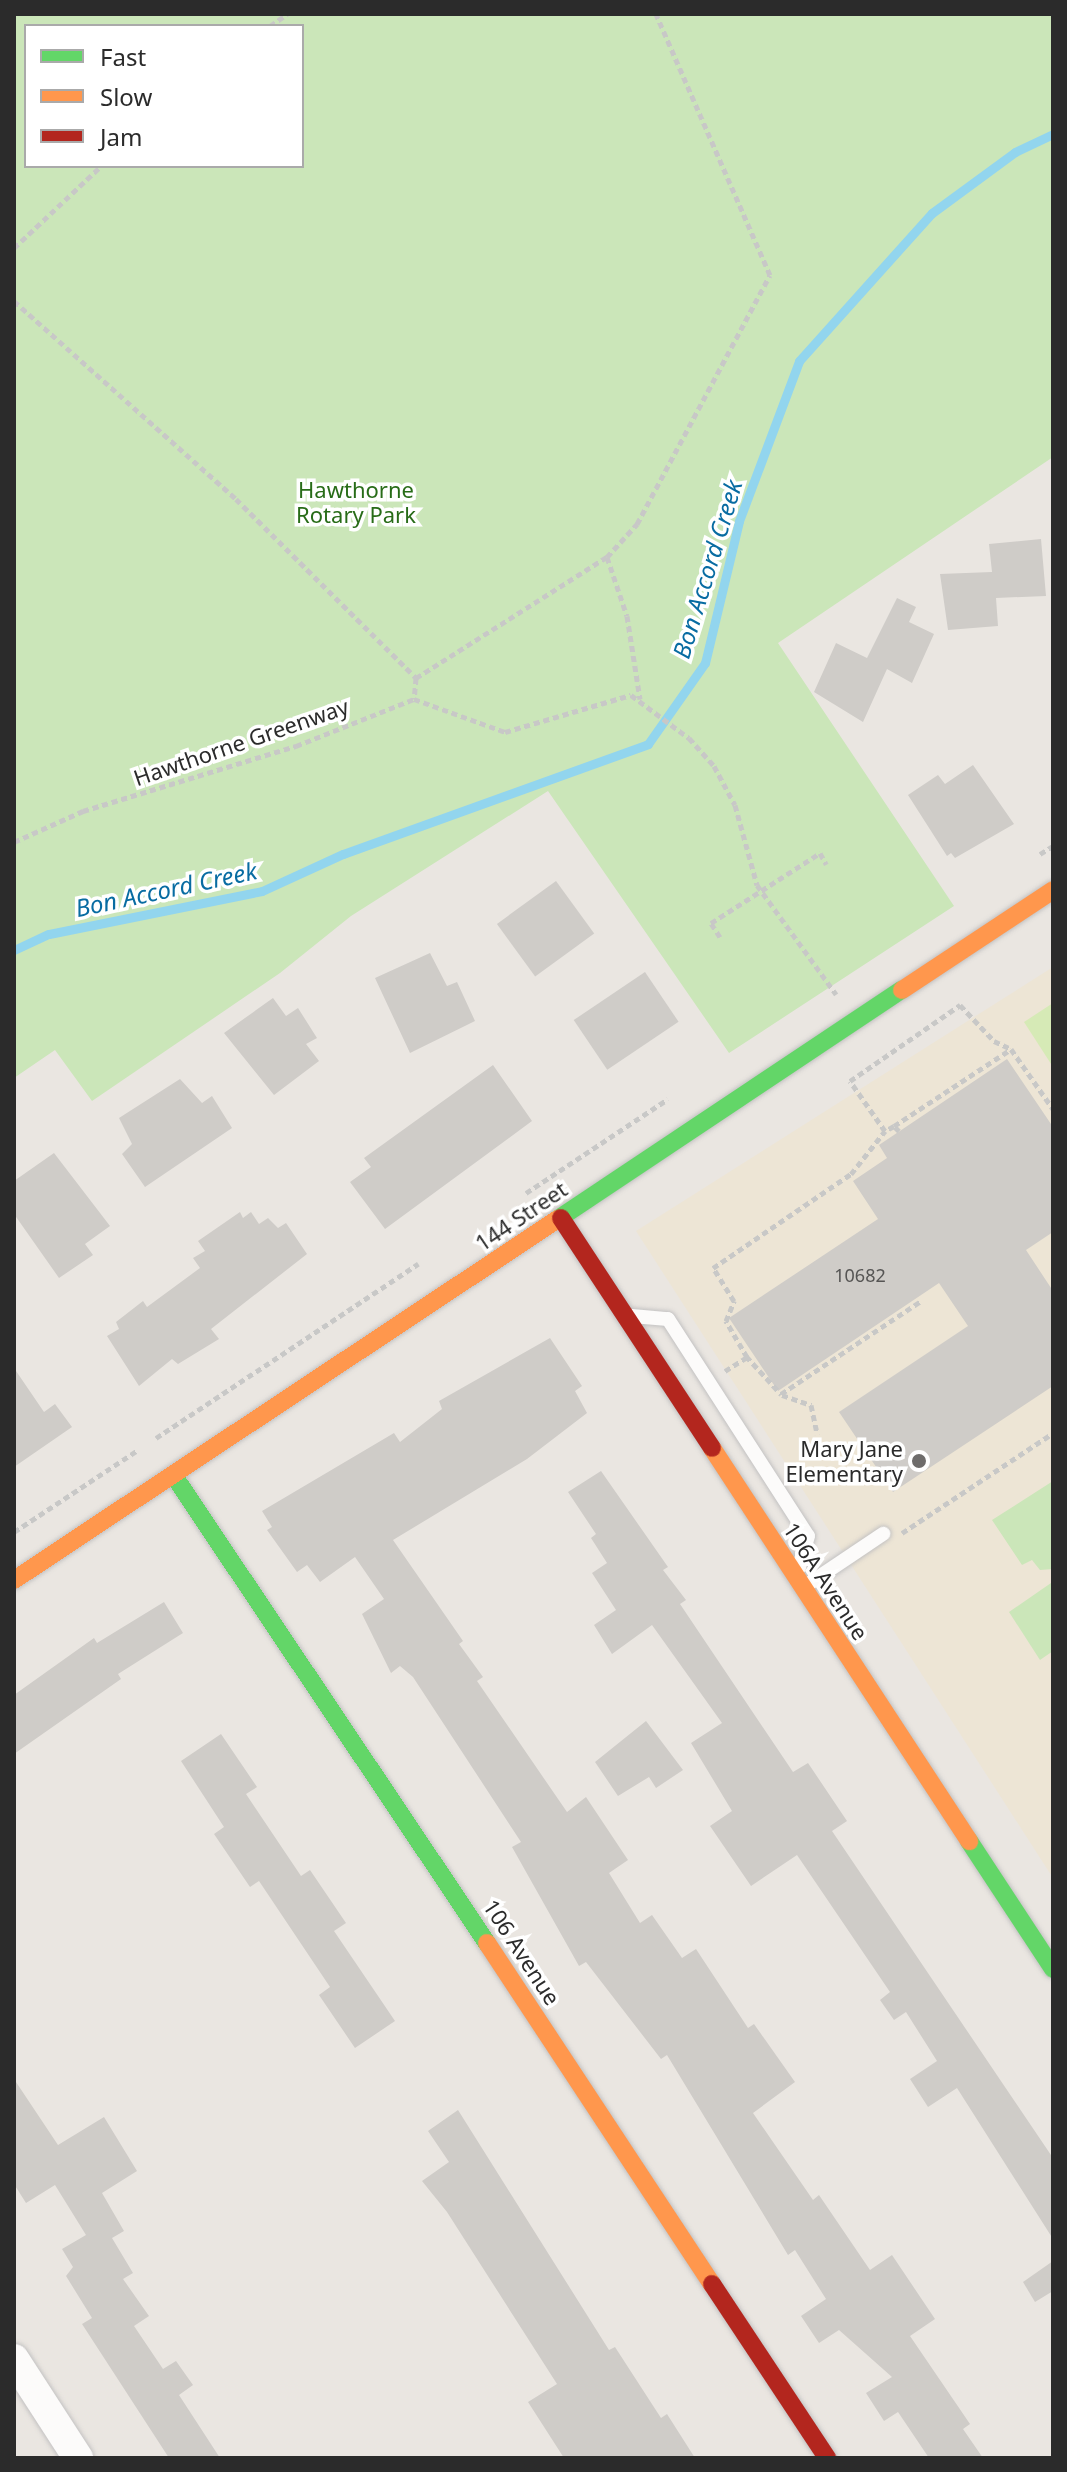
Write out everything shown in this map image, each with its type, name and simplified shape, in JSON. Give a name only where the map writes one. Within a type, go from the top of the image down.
[{"type":"street","name":"144 Street","points":[[14,1580],[1053,890]]},
{"type":"street","name":"106A Avenue","points":[[561,1218],[1053,1969]]},
{"type":"street","name":"106 Avenue","points":[[174,1476],[205,1516],[827,2458]]},
{"type":"street","points":[[14,2359],[78,2458]]},
{"type":"lane","points":[[626,1316],[668,1319],[783,1494],[808,1536],[799,1584]]},
{"type":"lane","points":[[799,1584],[886,1538]]},
{"type":"path","points":[[416,678],[607,557],[637,524],[770,275],[656,14]]},
{"type":"path","points":[[14,248],[99,168]]},
{"type":"path","points":[[14,301],[236,499],[416,678]]},
{"type":"path","points":[[607,557],[627,616],[640,699]]},
{"type":"path","points":[[416,678],[414,699],[505,732],[623,696],[640,699],[689,738],[714,766],[735,805],[761,889],[832,991]]},
{"type":"path","name":"Hawthorne Greenway","points":[[14,842],[83,811],[296,746],[414,699]]},
{"type":"path","points":[[720,937],[711,923],[820,853],[826,864]]},
{"type":"path","points":[[885,1131],[850,1081],[960,1005],[994,1041],[1011,1049],[1053,1109]]},
{"type":"path","points":[[817,1434],[811,1405],[781,1394],[745,1355],[726,1321],[734,1301],[713,1268],[851,1174],[885,1131],[896,1129],[1011,1049]]},
{"type":"path","points":[[781,1394],[921,1301]]},
{"type":"path","points":[[724,1372],[745,1355]]},
{"type":"path","points":[[886,1538],[1053,1433]]},
{"type":"shaded area","name":"Mary Jane Elementary","points":[[1053,967],[1053,1878],[636,1231]]},
{"type":"green space","name":"Hawthorne Rotary Park","points":[[14,14],[1053,14],[1053,457],[778,643],[954,906],[729,1053],[548,791],[351,916],[280,973],[92,1101],[55,1050],[14,1078]]},
{"type":"green space","points":[[1053,1003],[1053,1067],[1024,1022]]},
{"type":"green space","points":[[1053,1481],[1053,1569],[1040,1570],[1032,1560],[1022,1565],[992,1520]]},
{"type":"green space","points":[[1051,1583],[1053,1651],[1040,1660],[1009,1612]]},
{"type":"building","points":[[1041,539],[1046,596],[996,598],[998,626],[948,630],[940,574],[992,572],[989,544]]},
{"type":"building","points":[[897,598],[916,607],[909,622],[934,634],[912,683],[887,669],[863,722],[814,692],[836,643],[867,658]]},
{"type":"building","points":[[973,765],[1014,824],[955,858],[951,853],[947,856],[908,795],[938,775],[945,784]]},
{"type":"building","points":[[556,881],[594,934],[535,976],[497,924]]},
{"type":"building","points":[[430,953],[447,986],[457,982],[475,1021],[410,1053],[375,978]]},
{"type":"building","points":[[645,972],[679,1022],[607,1070],[574,1020]]},
{"type":"building","points":[[273,998],[286,1016],[298,1008],[317,1038],[306,1044],[319,1061],[274,1095],[224,1033]]},
{"type":"building","name":"Mary Jane Elementary","points":[[1007,1059],[1053,1127],[1053,1232],[1026,1250],[1053,1291],[1053,1386],[893,1492],[839,1412],[968,1326],[939,1283],[778,1391],[729,1318],[878,1219],[853,1181],[887,1158],[879,1145]]},
{"type":"building","points":[[493,1065],[532,1121],[385,1229],[350,1182],[371,1167],[364,1158]]},
{"type":"building","points":[[180,1079],[202,1103],[212,1096],[232,1128],[145,1187],[122,1154],[132,1144],[119,1118]]},
{"type":"building","points":[[54,1153],[110,1226],[85,1244],[93,1255],[59,1278],[14,1214],[14,1181]]},
{"type":"building","points":[[240,1212],[243,1218],[251,1212],[259,1224],[268,1218],[278,1228],[286,1223],[307,1254],[211,1329],[219,1339],[178,1364],[172,1359],[139,1386],[107,1336],[119,1329],[116,1322],[143,1301],[147,1307],[200,1268],[193,1258],[205,1251],[198,1241]]},
{"type":"building","points":[[550,1338],[582,1386],[575,1391],[587,1413],[527,1459],[393,1540],[463,1641],[459,1644],[483,1677],[477,1681],[567,1812],[586,1797],[628,1860],[609,1873],[640,1923],[652,1915],[682,1958],[696,1949],[748,2028],[754,2024],[795,2082],[753,2113],[813,2200],[819,2195],[870,2270],[892,2255],[935,2319],[910,2336],[970,2424],[963,2429],[983,2458],[929,2458],[898,2412],[884,2421],[866,2393],[892,2377],[839,2330],[819,2343],[801,2316],[826,2299],[795,2250],[788,2255],[667,2055],[661,2059],[586,1962],[579,1966],[512,1847],[521,1842],[413,1677],[400,1666],[391,1673],[362,1614],[384,1599],[355,1557],[320,1582],[307,1565],[297,1572],[267,1530],[272,1527],[262,1511],[394,1433],[400,1442],[442,1409],[439,1401]]},
{"type":"building","points":[[14,1368],[44,1412],[55,1404],[72,1427],[14,1467]]},
{"type":"building","points":[[601,1471],[668,1567],[663,1570],[686,1600],[680,1604],[793,1772],[808,1763],[847,1821],[832,1831],[1053,2158],[1053,2239],[957,2088],[928,2107],[910,2079],[937,2061],[906,2012],[894,2020],[880,2000],[890,1992],[797,1855],[751,1886],[710,1826],[732,1811],[691,1743],[722,1723],[652,1625],[612,1654],[594,1625],[616,1610],[592,1573],[607,1563],[591,1538],[596,1534],[568,1492]]},
{"type":"building","points":[[164,1602],[183,1633],[118,1674],[121,1679],[14,1754],[14,1695],[94,1638],[97,1643]]},
{"type":"building","points":[[646,1721],[683,1770],[656,1788],[649,1777],[618,1796],[595,1762]]},
{"type":"building","points":[[221,1734],[257,1787],[246,1794],[301,1876],[310,1870],[346,1923],[334,1931],[395,2021],[355,2048],[319,1995],[330,1987],[259,1881],[250,1887],[214,1834],[224,1827],[181,1761]]},
{"type":"building","points":[[14,2079],[58,2145],[104,2117],[137,2171],[102,2193],[124,2231],[112,2238],[133,2273],[123,2279],[149,2316],[134,2326],[163,2369],[176,2361],[193,2385],[179,2395],[220,2458],[169,2458],[82,2324],[92,2318],[66,2276],[73,2267],[62,2249],[86,2235],[55,2185],[26,2203],[14,2184]]},
{"type":"building","points":[[458,2110],[609,2350],[615,2347],[661,2418],[667,2414],[695,2458],[564,2458],[528,2402],[557,2384],[447,2212],[422,2181],[449,2162],[428,2131]]},
{"type":"building","points":[[1053,2261],[1053,2291],[1035,2302],[1023,2282]]},
{"type":"waterway","name":"Bon Accord Creek","points":[[14,950],[49,934],[262,891],[343,854],[648,744],[705,663],[739,521],[799,361],[932,213],[1015,152],[1053,134]]},
{"type":"traffic: fast","points":[[558,1219],[902,990]]},
{"type":"traffic: fast","points":[[174,1476],[487,1943]]},
{"type":"traffic: fast","points":[[969,1841],[1053,1969]]},
{"type":"traffic: slow","points":[[902,990],[1053,890]]},
{"type":"traffic: slow","points":[[14,1580],[558,1219]]},
{"type":"traffic: slow","points":[[712,1448],[969,1841]]},
{"type":"traffic: slow","points":[[487,1943],[712,2284]]},
{"type":"traffic: jam","points":[[561,1218],[712,1448]]},
{"type":"traffic: jam","points":[[712,2284],[827,2458]]},
{"type":"place","name":"Mary Jane Elementary","points":[[919,1461]]}]
